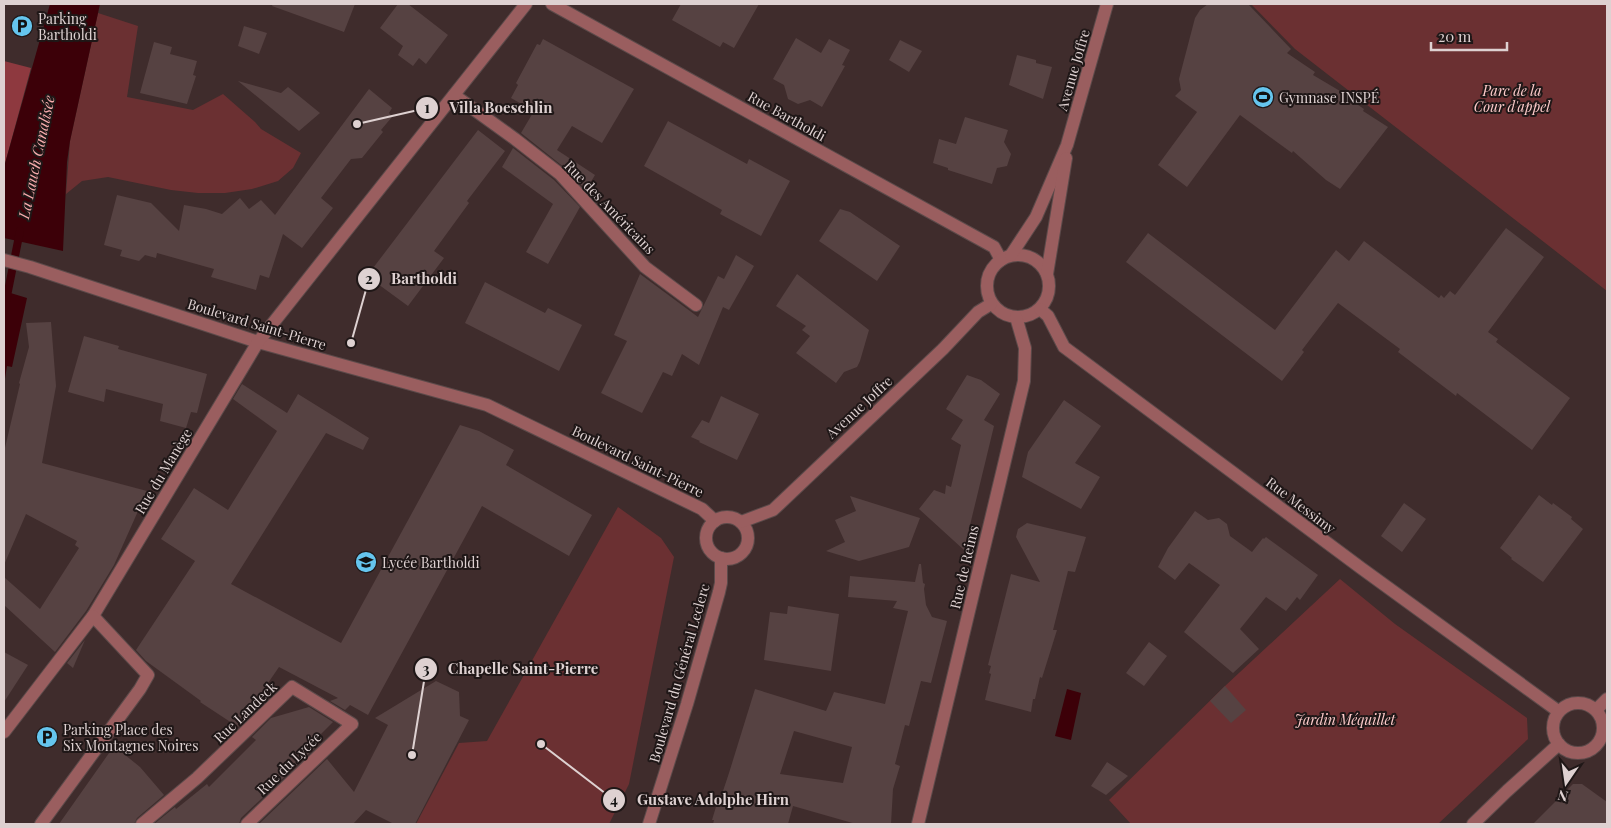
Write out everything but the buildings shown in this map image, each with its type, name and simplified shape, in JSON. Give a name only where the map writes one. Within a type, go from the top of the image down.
[{"type":"street","points":[[258,342],[526,4]]},
{"type":"street","name":"Rue Bartholdi","points":[[552,4],[994,247],[1006,257]]},
{"type":"street","name":"Avenue Joffre","points":[[1006,257],[1036,217],[1067,145],[1107,4]]},
{"type":"street","name":"Rue des Américains","points":[[454,95],[560,174],[645,267],[696,305]]},
{"type":"street","name":"Avenue Joffre","points":[[1047,274],[1054,223],[1065,171],[1067,145]]},
{"type":"street","points":[[1027,255],[1037,260],[1047,274],[1049,289],[1046,300],[1040,309],[1031,315],[1009,316],[991,304],[986,282],[989,272],[996,263],[1006,257],[1027,255]]},
{"type":"street","name":"Boulevard Saint-Pierre","points":[[4,260],[258,342],[487,405],[702,509],[715,520]]},
{"type":"street","name":"Avenue Joffre","points":[[741,522],[773,510],[943,349],[978,312],[991,304]]},
{"type":"street","name":"Rue Messimy","points":[[1040,309],[1048,316],[1064,347],[1361,568],[1558,711]]},
{"type":"street","name":"Rue de Reims","points":[[918,824],[1024,381],[1025,348],[1016,317]]},
{"type":"street","name":"Rue du Manège","points":[[4,732],[93,616],[258,342]]},
{"type":"street","points":[[728,518],[741,522],[747,534],[746,548],[741,554],[728,559],[715,555],[707,545],[707,531],[715,520],[728,518]]},
{"type":"street","name":"Boulevard du Général Leclerc","points":[[649,824],[687,704],[719,592],[721,558]]},
{"type":"street","points":[[41,824],[140,689],[148,675],[93,616]]},
{"type":"street","name":"Rue Landeck","points":[[142,824],[197,778],[292,687],[352,724]]},
{"type":"street","points":[[1596,710],[1607,699]]},
{"type":"street","points":[[1572,702],[1581,702],[1596,710],[1600,716],[1603,730],[1602,746],[1579,753],[1564,749],[1554,739],[1552,732],[1554,717],[1564,705],[1572,702]]},
{"type":"street","name":"Rue du Lycée","points":[[247,824],[352,724]]},
{"type":"street","points":[[1473,824],[1559,744]]},
{"type":"green space","name":"Parc de la Cour d'appel","points":[[1251,4],[1607,4],[1607,291],[1295,49]]},
{"type":"green space","points":[[98,13],[138,26],[127,97],[193,110],[223,94],[261,129],[301,153],[293,168],[278,181],[252,189],[225,193],[171,190],[108,177],[82,181],[66,194],[70,141]]},
{"type":"green space","points":[[618,507],[661,538],[674,557],[629,784],[609,824],[416,824],[459,743],[487,741]]},
{"type":"green space","name":"Jardin Méquillet","points":[[1340,579],[1395,624],[1527,718],[1528,739],[1438,824],[1131,824],[1109,800],[1225,686]]},
{"type":"shaded area","points":[[4,61],[31,68],[4,167]]},
{"type":"water","points":[[50,4],[100,4],[70,141],[67,162],[63,251],[4,238],[4,167]]},
{"type":"water","points":[[4,291],[27,298],[12,367],[7,366],[4,385]]},
{"type":"water","points":[[1067,689],[1081,693],[1071,740],[1055,736]]},
{"type":"waterway","name":"La Lauch Canalisée","points":[[4,311],[20,231]]},
{"type":"place","name":"Parking Bartholdi","points":[[22,26]]},
{"type":"place","name":"Gymnase INSPÉ","points":[[1263,97]]},
{"type":"place","name":"Villa Boeschlin","points":[[357,124]]},
{"type":"place","name":"Bartholdi","points":[[351,343]]},
{"type":"place","name":"Lycée Bartholdi","points":[[366,562]]},
{"type":"place","name":"Parking Place des Six Montagnes Noires","points":[[47,737]]},
{"type":"place","name":"Gustave Adolphe Hirn","points":[[541,744]]},
{"type":"place","name":"Chapelle Saint-Pierre","points":[[412,755]]}]
